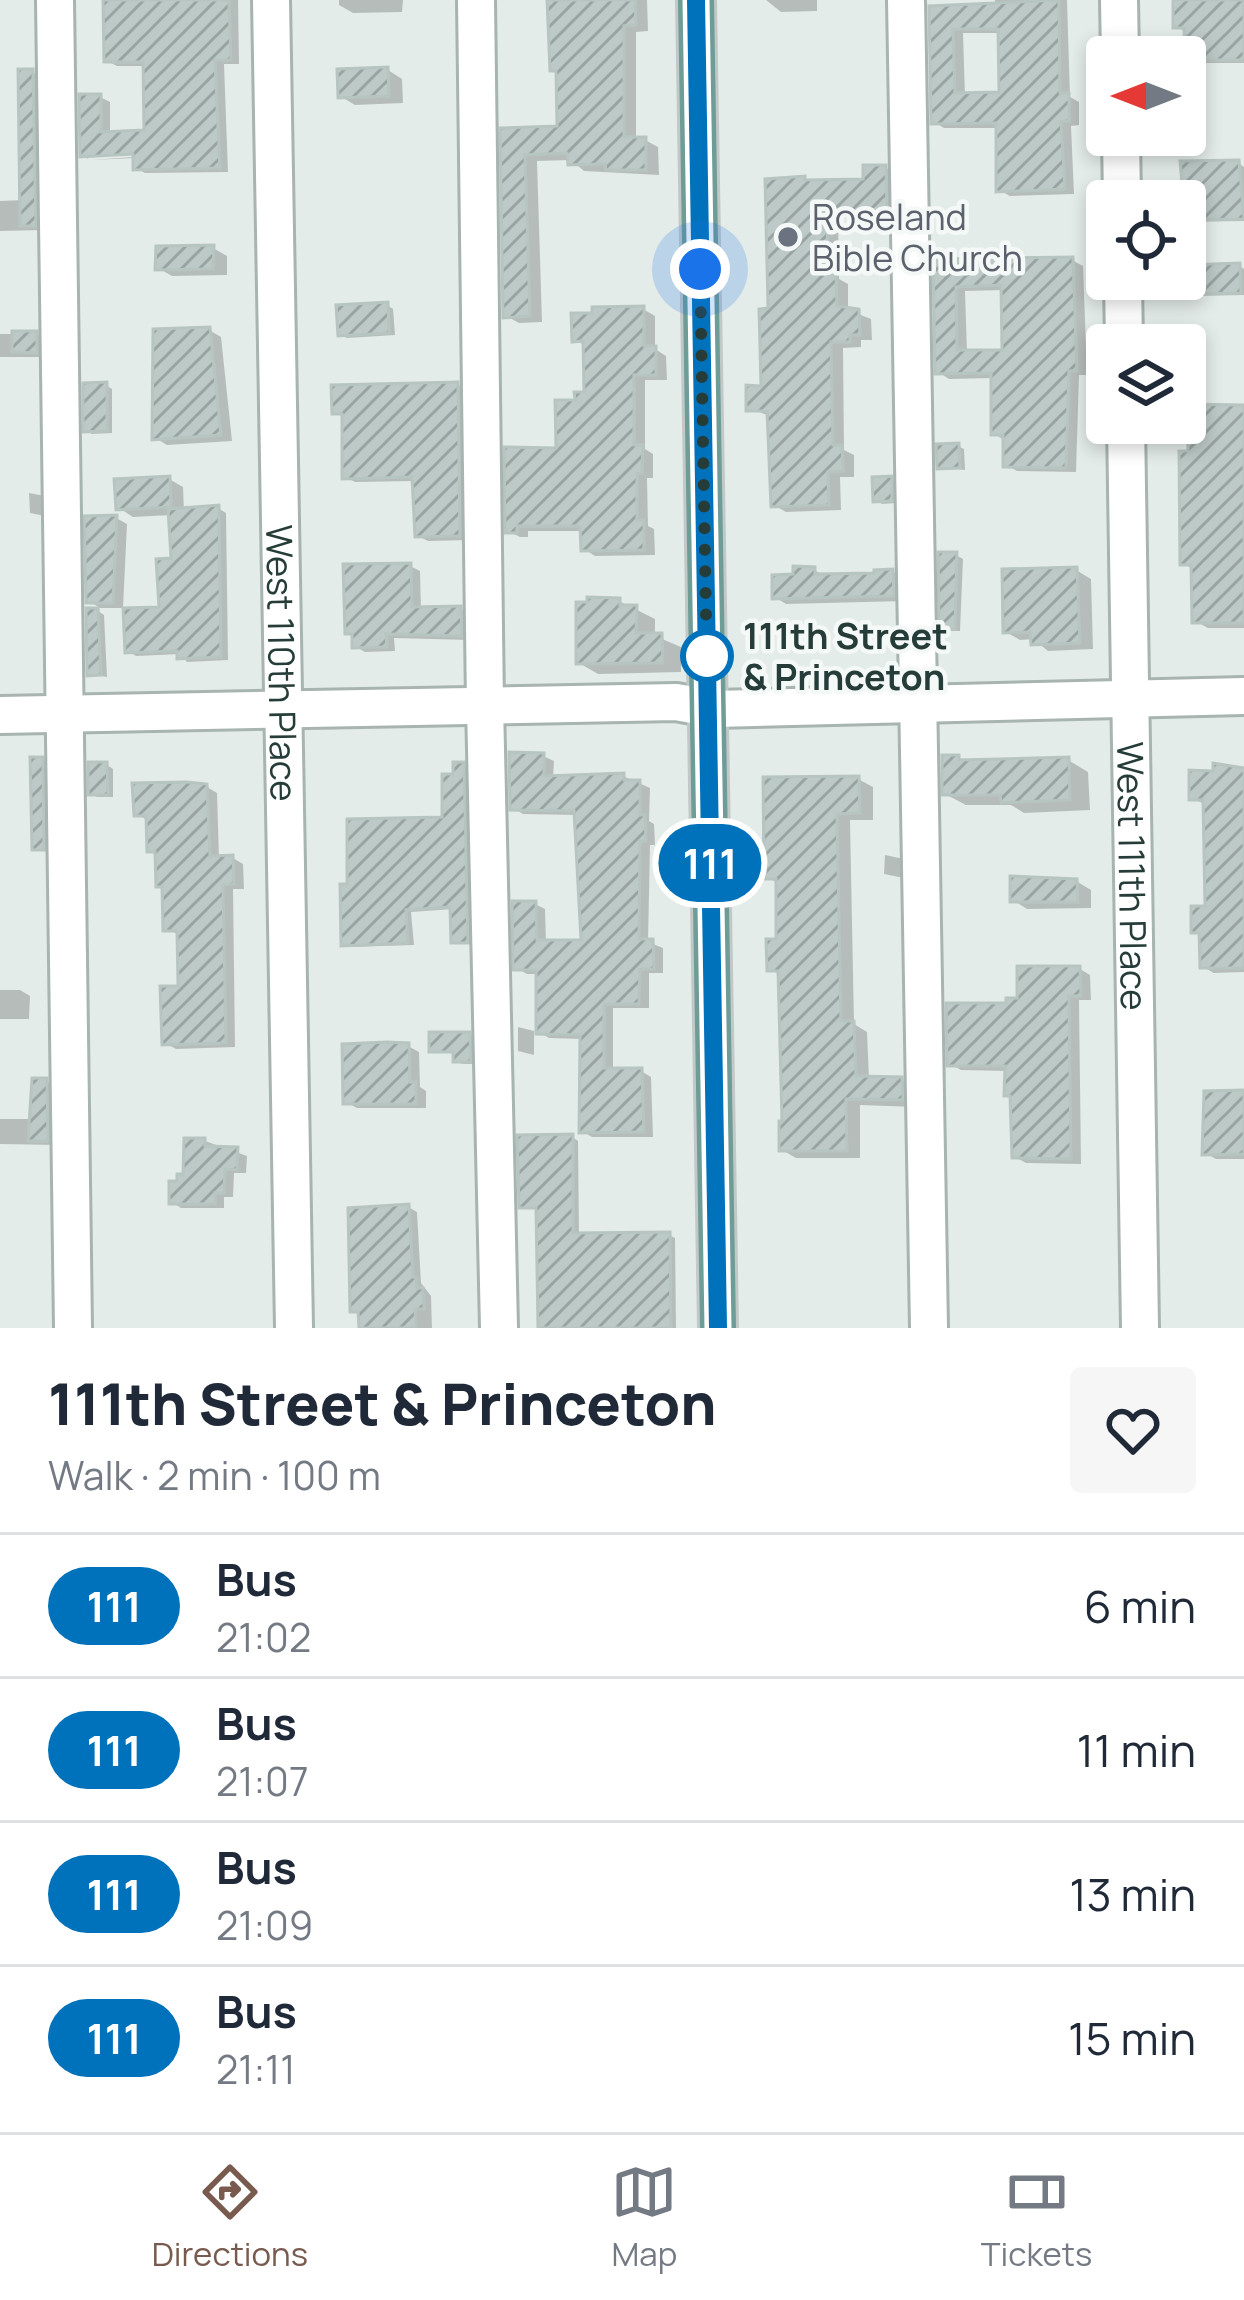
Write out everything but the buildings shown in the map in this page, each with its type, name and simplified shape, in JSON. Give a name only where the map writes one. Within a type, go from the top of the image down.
[{"type":"main road","points":[[696,0],[718,1328]]},
{"type":"street","points":[[56,0],[73,1328]]},
{"type":"street","name":"West 110th Place","points":[[271,0],[294,1328]]},
{"type":"street","points":[[476,0],[485,705],[500,1328]]},
{"type":"street","points":[[906,0],[929,1328]]},
{"type":"street","points":[[1119,0],[1120,36]]},
{"type":"street","name":"West 111th Place","points":[[1126,444],[1140,1328]]},
{"type":"street","points":[[0,715],[676,701],[708,707],[1244,696]]},
{"type":"bus line","name":"111","points":[[696,0],[718,1328]]},
{"type":"place","name":"Roseland Bible Church","points":[[788,237]]},
{"type":"place","name":"111th Street & Princeton","points":[[707,656]]},
{"type":"route","points":[[700,269],[707,673],[707,656]]}]
